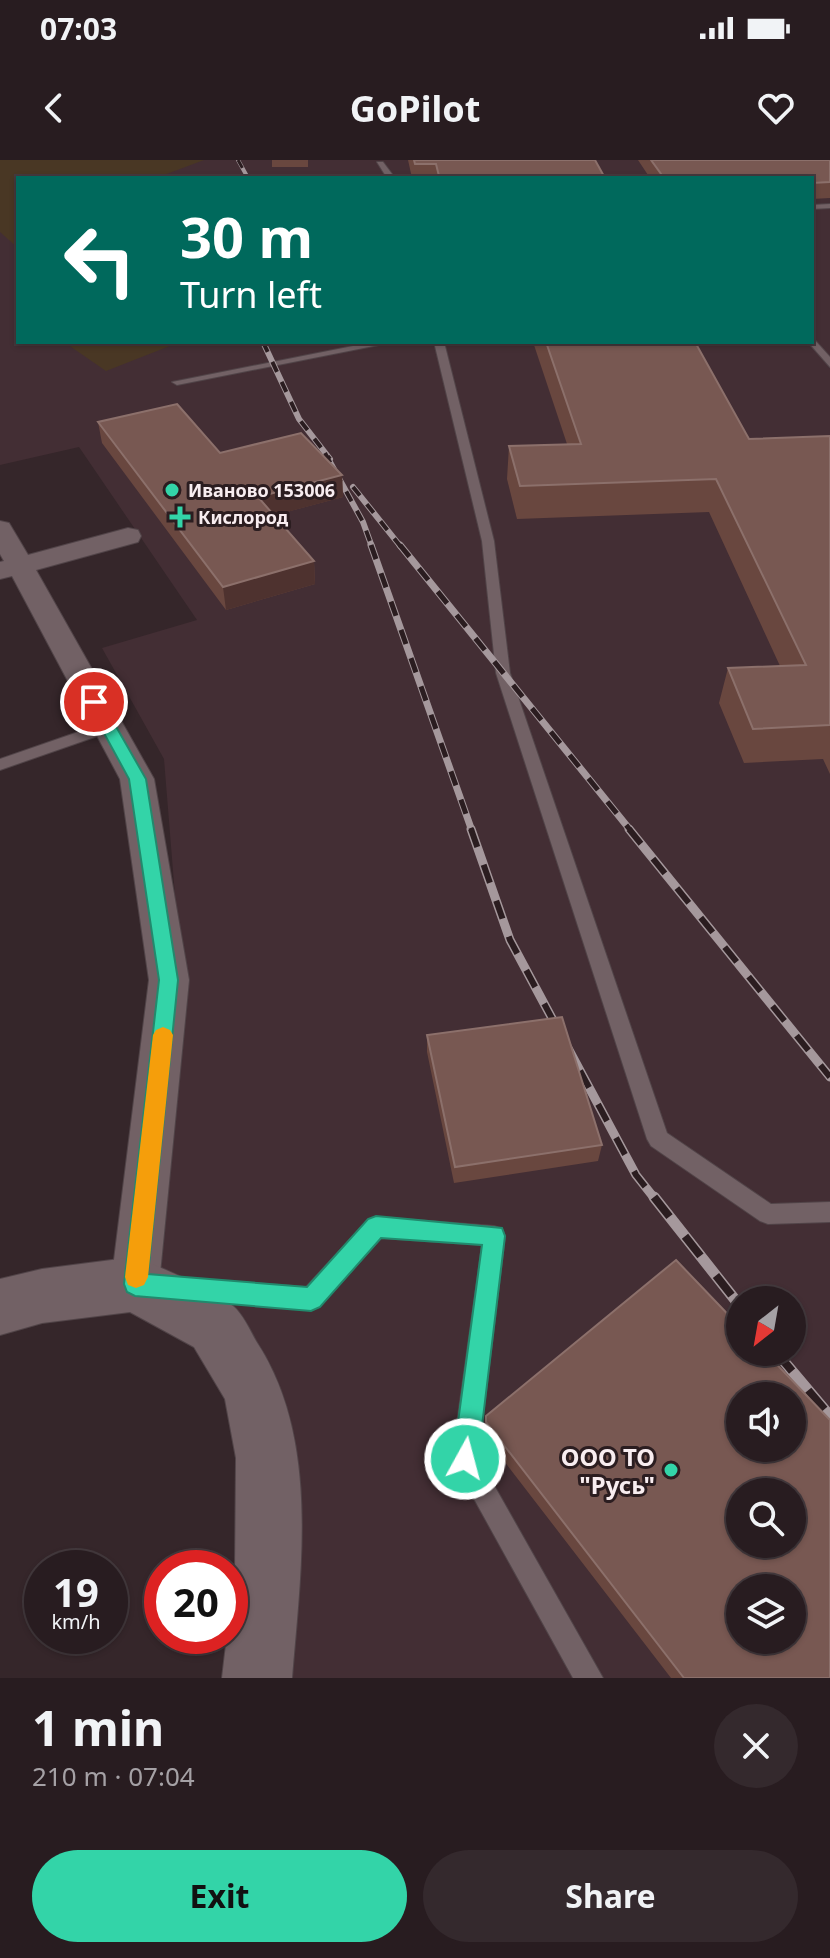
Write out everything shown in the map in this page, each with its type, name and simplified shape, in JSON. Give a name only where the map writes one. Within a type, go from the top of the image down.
[{"type":"main road","points":[[0,1307],[42,1296],[135,1284],[214,1327],[253,1389],[267,1458],[268,1572],[257,1678]]},
{"type":"street","points":[[0,529],[10,568],[137,779],[169,980],[135,1284]]},
{"type":"street","points":[[10,568],[128,536]]},
{"type":"lane","points":[[380,164],[389,176]]},
{"type":"lane","points":[[814,343],[830,364]]},
{"type":"lane","points":[[177,382],[378,344]]},
{"type":"lane","points":[[439,344],[488,541],[503,673],[658,1139],[768,1214],[830,1212]]},
{"type":"lane","points":[[0,765],[107,727]]},
{"type":"lane","points":[[135,1284],[311,1299],[376,1227],[494,1236],[465,1459],[589,1678]]},
{"type":"shaded area","points":[[0,160],[830,160],[830,1678],[262,1678],[278,1461],[147,1275],[182,982],[164,759],[102,648],[197,620],[79,447],[0,465]]},
{"type":"shaded area","points":[[0,160],[204,160],[161,176],[16,176],[16,246],[0,232]]},
{"type":"shaded area","points":[[67,344],[175,344],[106,371]]},
{"type":"building","points":[[414,160],[595,160],[604,176],[439,176],[436,164],[415,164]]},
{"type":"building","points":[[651,160],[830,160],[830,182],[814,183],[814,176],[663,176]]},
{"type":"building","points":[[547,344],[696,344],[749,439],[830,436],[830,725],[753,729],[728,668],[806,665],[716,479],[520,486],[509,446],[581,444]]},
{"type":"building","points":[[177,404],[220,453],[301,433],[342,475],[258,497],[314,561],[223,587],[98,422]]},
{"type":"building","points":[[562,1017],[602,1145],[455,1167],[427,1035]]},
{"type":"building","name":"ООО ТО \"Русь\"","points":[[676,1260],[726,1312],[726,1366],[778,1366],[794,1382],[726,1382],[726,1462],[806,1462],[806,1395],[830,1420],[830,1678],[684,1678],[486,1422],[486,1416]]},
{"type":"railway","points":[[238,160],[247,176]]},
{"type":"railway","points":[[264,344],[299,419],[330,459]]},
{"type":"railway","points":[[325,453],[363,522],[372,547]]},
{"type":"railway","points":[[353,487],[401,547]]},
{"type":"railway","points":[[371,545],[472,831]]},
{"type":"railway","points":[[400,545],[631,831]]},
{"type":"railway","points":[[471,829],[510,940],[636,1175],[655,1199]]},
{"type":"railway","points":[[629,829],[830,1077]]},
{"type":"railway","points":[[654,1197],[726,1288]]},
{"type":"railway","points":[[788,1366],[830,1416]]},
{"type":"slow traffic","points":[[136,1277],[163,1035]]},
{"type":"place","name":"Иваново 153006","points":[[172,490]]},
{"type":"place","name":"Кислород","points":[[180,517]]},
{"type":"place","name":"ООО ТО \"Русь\"","points":[[671,1470]]},
{"type":"route","points":[[94,702],[137,779],[169,980],[135,1284],[311,1299],[376,1227],[494,1236],[465,1459]]}]
